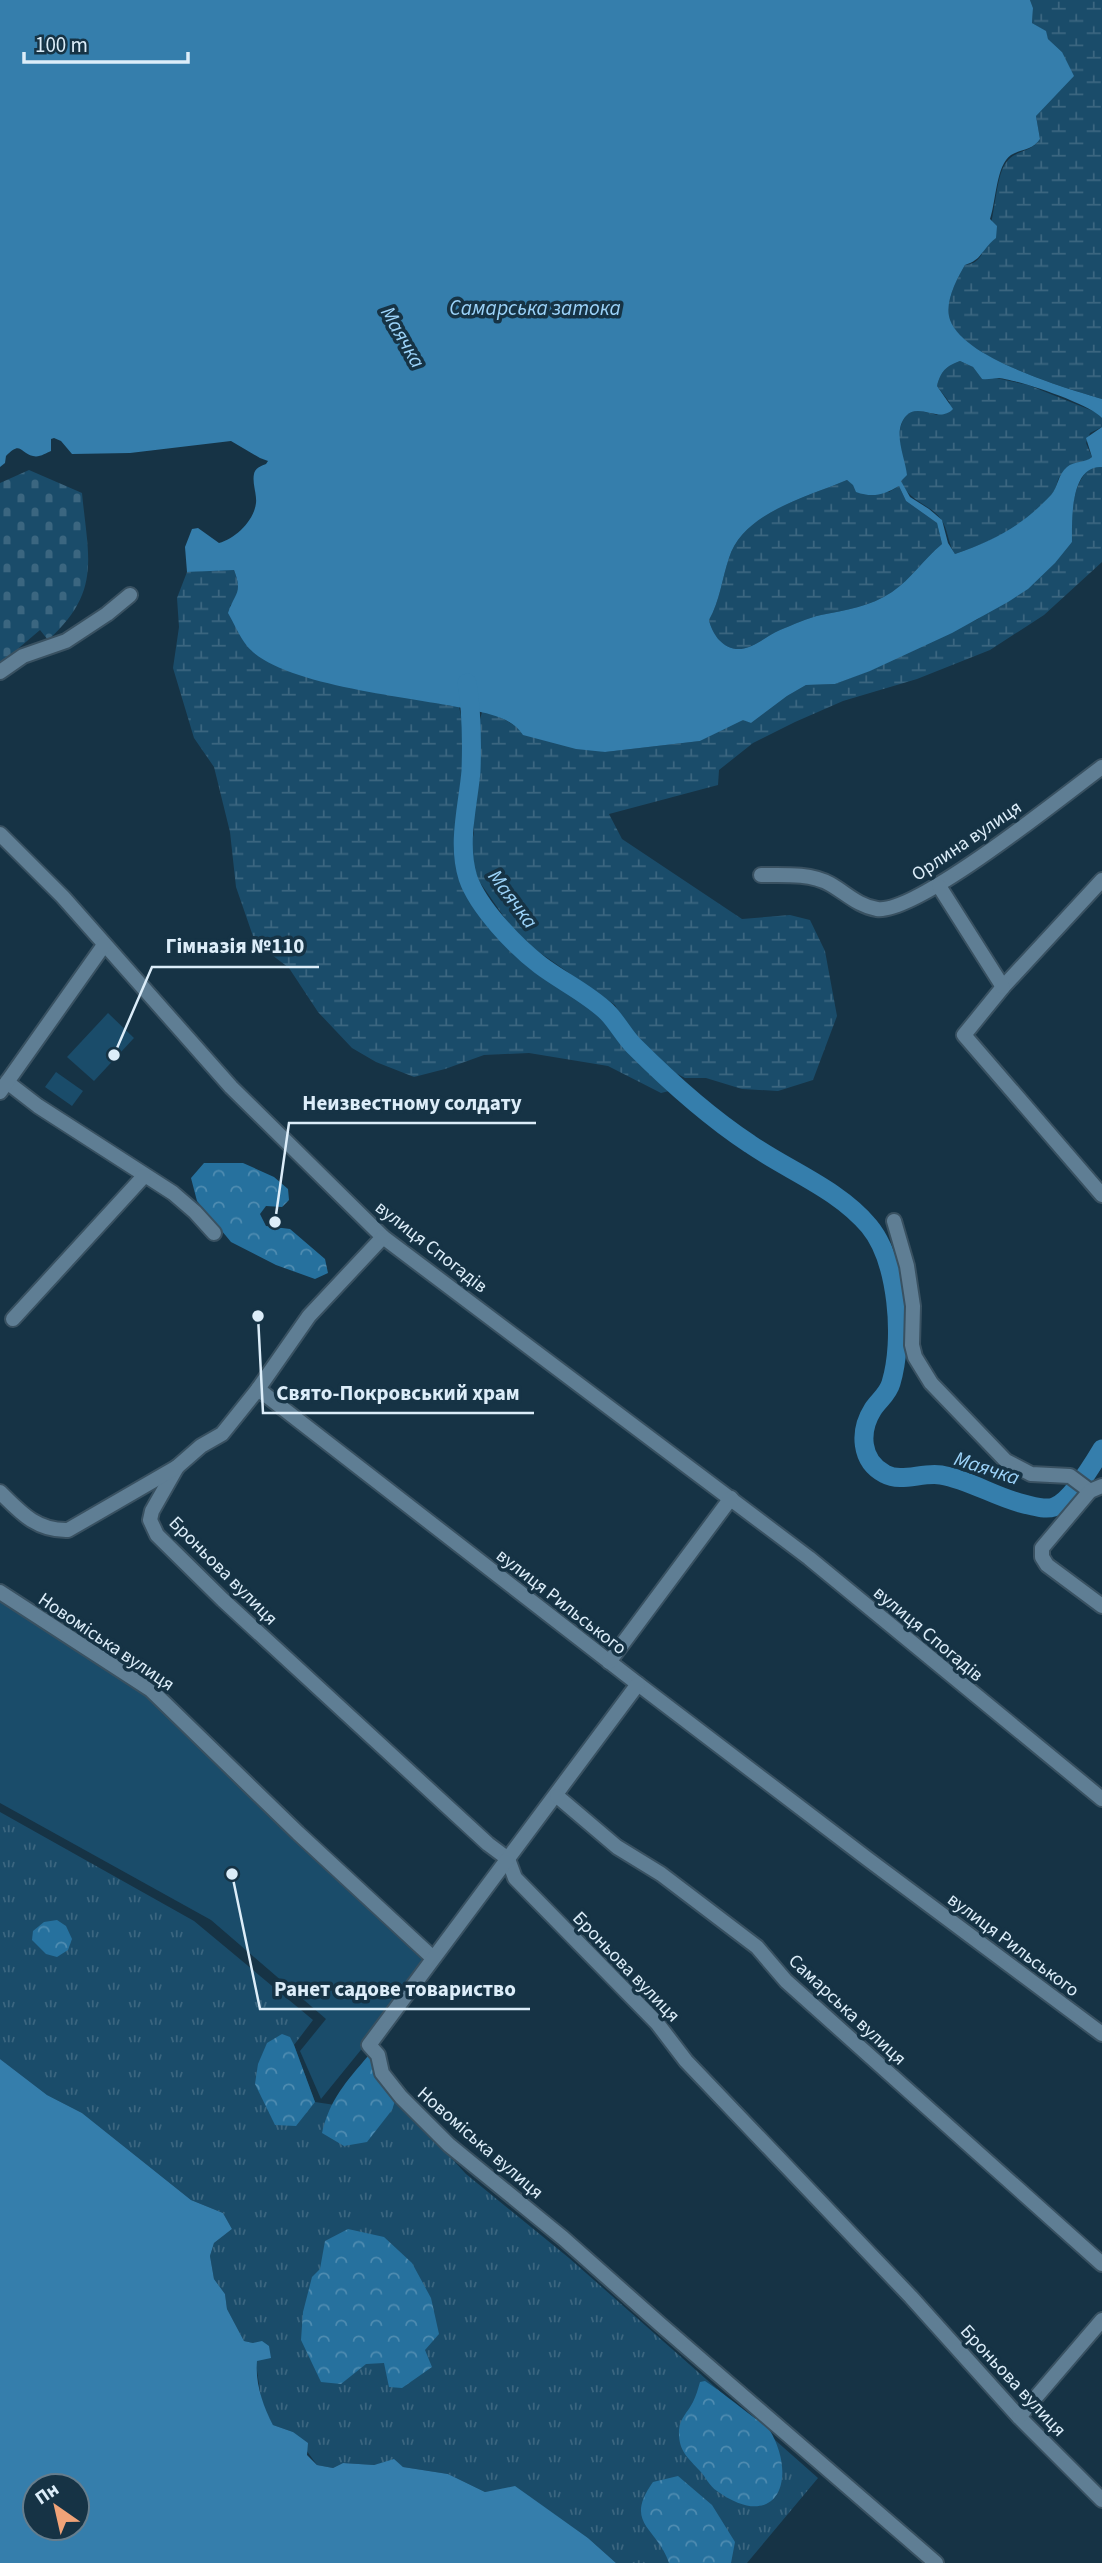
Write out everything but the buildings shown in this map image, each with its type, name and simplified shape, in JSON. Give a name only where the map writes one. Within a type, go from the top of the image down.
[{"type":"street","points":[[0,672],[23,656],[66,641],[107,614],[130,594]]},
{"type":"street","name":"Орлина вулиця","points":[[761,876],[795,875],[828,883],[859,903],[878,909],[898,905],[939,886],[1102,767]]},
{"type":"street","name":"вулиця Спогадів","points":[[0,834],[63,897],[230,1087],[383,1237],[809,1558],[1102,1800]]},
{"type":"street","points":[[1102,880],[1003,987],[964,1035],[1102,1195]]},
{"type":"street","points":[[939,886],[1003,987]]},
{"type":"street","points":[[104,945],[3,1087],[173,1193],[214,1233]]},
{"type":"street","points":[[13,1319],[144,1176]]},
{"type":"street","points":[[894,1222],[907,1266],[914,1306],[912,1345],[915,1357],[931,1383],[1006,1461],[1031,1474],[1070,1476],[1092,1487],[1042,1548],[1042,1557],[1047,1564],[1102,1606]]},
{"type":"street","points":[[0,1492],[23,1516],[37,1525],[54,1531],[68,1530],[177,1467],[201,1446],[222,1434],[258,1389],[309,1316],[383,1237]]},
{"type":"street","name":"вулиця Рильського","points":[[258,1389],[638,1684],[1102,2034]]},
{"type":"street","name":"Броньова вулиця","points":[[177,1467],[152,1511],[150,1520],[157,1535],[254,1628],[488,1844],[508,1859],[515,1878],[657,2023],[686,2061],[911,2297],[1019,2417],[1102,2500]]},
{"type":"street","points":[[610,1662],[731,1498]]},
{"type":"street","name":"Новоміська вулиця","points":[[0,1592],[150,1690],[433,1958],[369,2045],[378,2055],[382,2073],[401,2097],[450,2145],[563,2238],[936,2563]]},
{"type":"street","points":[[433,1958],[557,1796],[638,1684]]},
{"type":"street","name":"Самарська вулиця","points":[[557,1796],[617,1847],[661,1874],[757,1947],[786,1981],[1102,2264]]},
{"type":"street","points":[[1019,2417],[1102,2320]]},
{"type":"green space","points":[[1030,0],[1102,0],[1102,399],[1040,379],[991,357],[971,345],[956,331],[949,316],[951,296],[959,276],[965,265],[975,262],[986,245],[1005,165],[1014,155],[1035,145],[1040,139],[1036,116],[1062,52],[1048,39],[1045,31],[1032,23],[1033,8]]},
{"type":"green space","points":[[960,361],[973,367],[982,379],[996,378],[1028,385],[1098,413],[1102,418],[1102,427],[1090,433],[1086,443],[1092,457],[1064,472],[1054,491],[1035,513],[1010,530],[955,554],[941,519],[910,495],[902,483],[898,467],[898,445],[905,416],[921,411],[937,415],[950,403],[937,386],[945,370]]},
{"type":"green space","points":[[1093,466],[1102,467],[1102,562],[1044,615],[990,650],[917,679],[843,701],[753,743],[719,770],[718,785],[609,814],[622,839],[742,919],[790,915],[810,920],[825,951],[837,1016],[813,1080],[778,1091],[742,1089],[706,1078],[685,1078],[666,1068],[630,1034],[615,1005],[526,943],[509,924],[479,881],[469,853],[474,833],[474,742],[482,712],[491,712],[519,728],[605,752],[700,741],[743,719],[751,723],[806,685],[835,684],[871,670],[978,619],[1072,542],[1076,491],[1085,473]]},
{"type":"green space","points":[[29,470],[82,493],[88,572],[77,606],[65,623],[48,640],[40,630],[0,664],[0,483]]},
{"type":"green space","points":[[847,480],[854,485],[889,492],[899,486],[906,501],[937,523],[942,544],[899,587],[884,597],[805,620],[742,649],[731,648],[722,642],[712,630],[709,620],[736,542],[748,529],[779,508]]},
{"type":"green space","points":[[234,570],[238,589],[230,606],[367,690],[459,707],[465,759],[457,862],[461,883],[467,895],[486,923],[518,958],[582,998],[673,1090],[661,1093],[608,1066],[529,1053],[484,1055],[414,1077],[376,1062],[352,1048],[318,1012],[289,968],[255,942],[236,887],[230,832],[214,767],[194,738],[173,668],[179,627],[177,598],[187,572]]},
{"type":"green space","points":[[108,1013],[134,1038],[94,1081],[67,1057]]},
{"type":"green space","points":[[56,1072],[83,1091],[72,1106],[45,1087]]},
{"type":"green space","points":[[204,1163],[243,1163],[274,1177],[288,1189],[289,1200],[282,1207],[266,1206],[260,1214],[266,1226],[290,1229],[325,1259],[328,1273],[315,1279],[276,1265],[231,1242],[197,1201],[191,1178]]},
{"type":"green space","points":[[0,1595],[107,1667],[157,1705],[430,1965],[321,2099],[300,2051],[326,2019],[211,1920],[0,1803]]},
{"type":"green space","points":[[0,1812],[194,1921],[313,2020],[294,2045],[315,2102],[335,2105],[366,2065],[466,2174],[569,2258],[818,2478],[747,2563],[616,2563],[588,2538],[515,2487],[485,2492],[448,2474],[403,2467],[394,2460],[374,2465],[343,2463],[333,2468],[317,2465],[293,2432],[273,2425],[262,2405],[253,2343],[244,2341],[227,2309],[225,2294],[214,2279],[210,2256],[214,2243],[232,2229],[223,2213],[191,2200],[82,2113],[47,2095],[0,2059]]},
{"type":"green space","points":[[57,1920],[66,1926],[72,1939],[68,1950],[57,1957],[46,1954],[32,1940],[33,1931],[44,1922]]},
{"type":"green space","points":[[282,2034],[290,2037],[294,2045],[315,2102],[296,2126],[275,2125],[255,2084],[258,2064],[267,2043]]},
{"type":"green space","points":[[368,2056],[374,2060],[395,2101],[392,2110],[367,2142],[344,2146],[322,2133],[325,2121],[334,2101]]},
{"type":"green space","points":[[348,2229],[384,2237],[412,2263],[431,2298],[439,2334],[425,2350],[432,2367],[402,2388],[389,2387],[384,2363],[366,2364],[341,2384],[321,2382],[301,2340],[303,2312],[312,2277],[320,2269],[325,2241]]},
{"type":"green space","points":[[705,2381],[769,2429],[778,2447],[782,2481],[777,2494],[768,2503],[755,2506],[738,2503],[717,2491],[682,2449],[679,2437],[681,2422],[693,2402],[700,2382]]},
{"type":"green space","points":[[678,2476],[712,2505],[735,2542],[731,2563],[669,2563],[664,2551],[645,2525],[641,2507],[653,2482]]},
{"type":"water","name":"Самарська затока","points":[[0,0],[1030,0],[1033,8],[1032,23],[1046,31],[1048,39],[1062,52],[1074,76],[1036,116],[1040,139],[1037,143],[1011,155],[1002,167],[990,219],[997,226],[996,238],[979,257],[965,265],[951,296],[948,310],[956,331],[971,345],[991,357],[1040,379],[1102,399],[1102,418],[1084,406],[1037,388],[999,378],[982,379],[973,367],[960,361],[945,370],[937,386],[953,409],[942,414],[911,412],[902,422],[900,429],[900,444],[907,475],[901,481],[910,497],[942,520],[948,543],[955,554],[995,537],[1029,515],[1051,495],[1067,467],[1092,457],[1086,438],[1102,427],[1102,467],[1092,469],[1078,484],[1073,508],[1072,542],[1028,589],[1008,602],[952,633],[870,671],[835,684],[806,685],[751,723],[743,720],[700,741],[605,752],[576,749],[523,735],[513,724],[486,713],[352,689],[289,671],[264,660],[247,646],[239,634],[228,613],[238,589],[234,570],[187,572],[185,547],[192,529],[198,528],[219,543],[237,533],[248,523],[254,510],[255,472],[268,461],[231,441],[130,453],[72,454],[61,441],[54,438],[51,439],[51,451],[35,456],[18,448],[6,456],[5,463],[0,467]],"holes":[[[847,480],[856,492],[873,495],[899,486],[906,501],[937,523],[942,544],[899,587],[884,597],[805,620],[742,649],[731,648],[722,642],[712,630],[709,620],[736,542],[748,529],[779,508]]]},
{"type":"water","points":[[0,2059],[47,2095],[82,2113],[191,2200],[223,2213],[232,2229],[214,2243],[210,2256],[214,2279],[225,2294],[227,2309],[244,2341],[262,2341],[269,2346],[271,2358],[257,2361],[257,2378],[260,2394],[273,2425],[293,2432],[308,2443],[307,2455],[317,2465],[333,2468],[343,2463],[374,2465],[394,2459],[403,2467],[448,2474],[485,2492],[515,2486],[588,2538],[616,2563],[0,2563]]},
{"type":"waterway","name":"Маячка","points":[[467,683],[471,716],[471,760],[463,851],[468,878],[480,901],[509,937],[530,957],[607,1012],[634,1046],[690,1098],[750,1144],[843,1201],[869,1226],[879,1241],[896,1302],[897,1345],[890,1387],[873,1409],[865,1427],[864,1445],[871,1461],[891,1477],[941,1475],[1013,1501],[1047,1508],[1054,1507],[1067,1498],[1102,1449]]},
{"type":"place","name":"Гімназія №110","points":[[114,1055]]},
{"type":"place","name":"Неизвестному солдату","points":[[275,1222]]},
{"type":"place","name":"Свято-Покровський храм","points":[[258,1316]]},
{"type":"place","name":"Ранет садове товариство","points":[[232,1874]]}]
